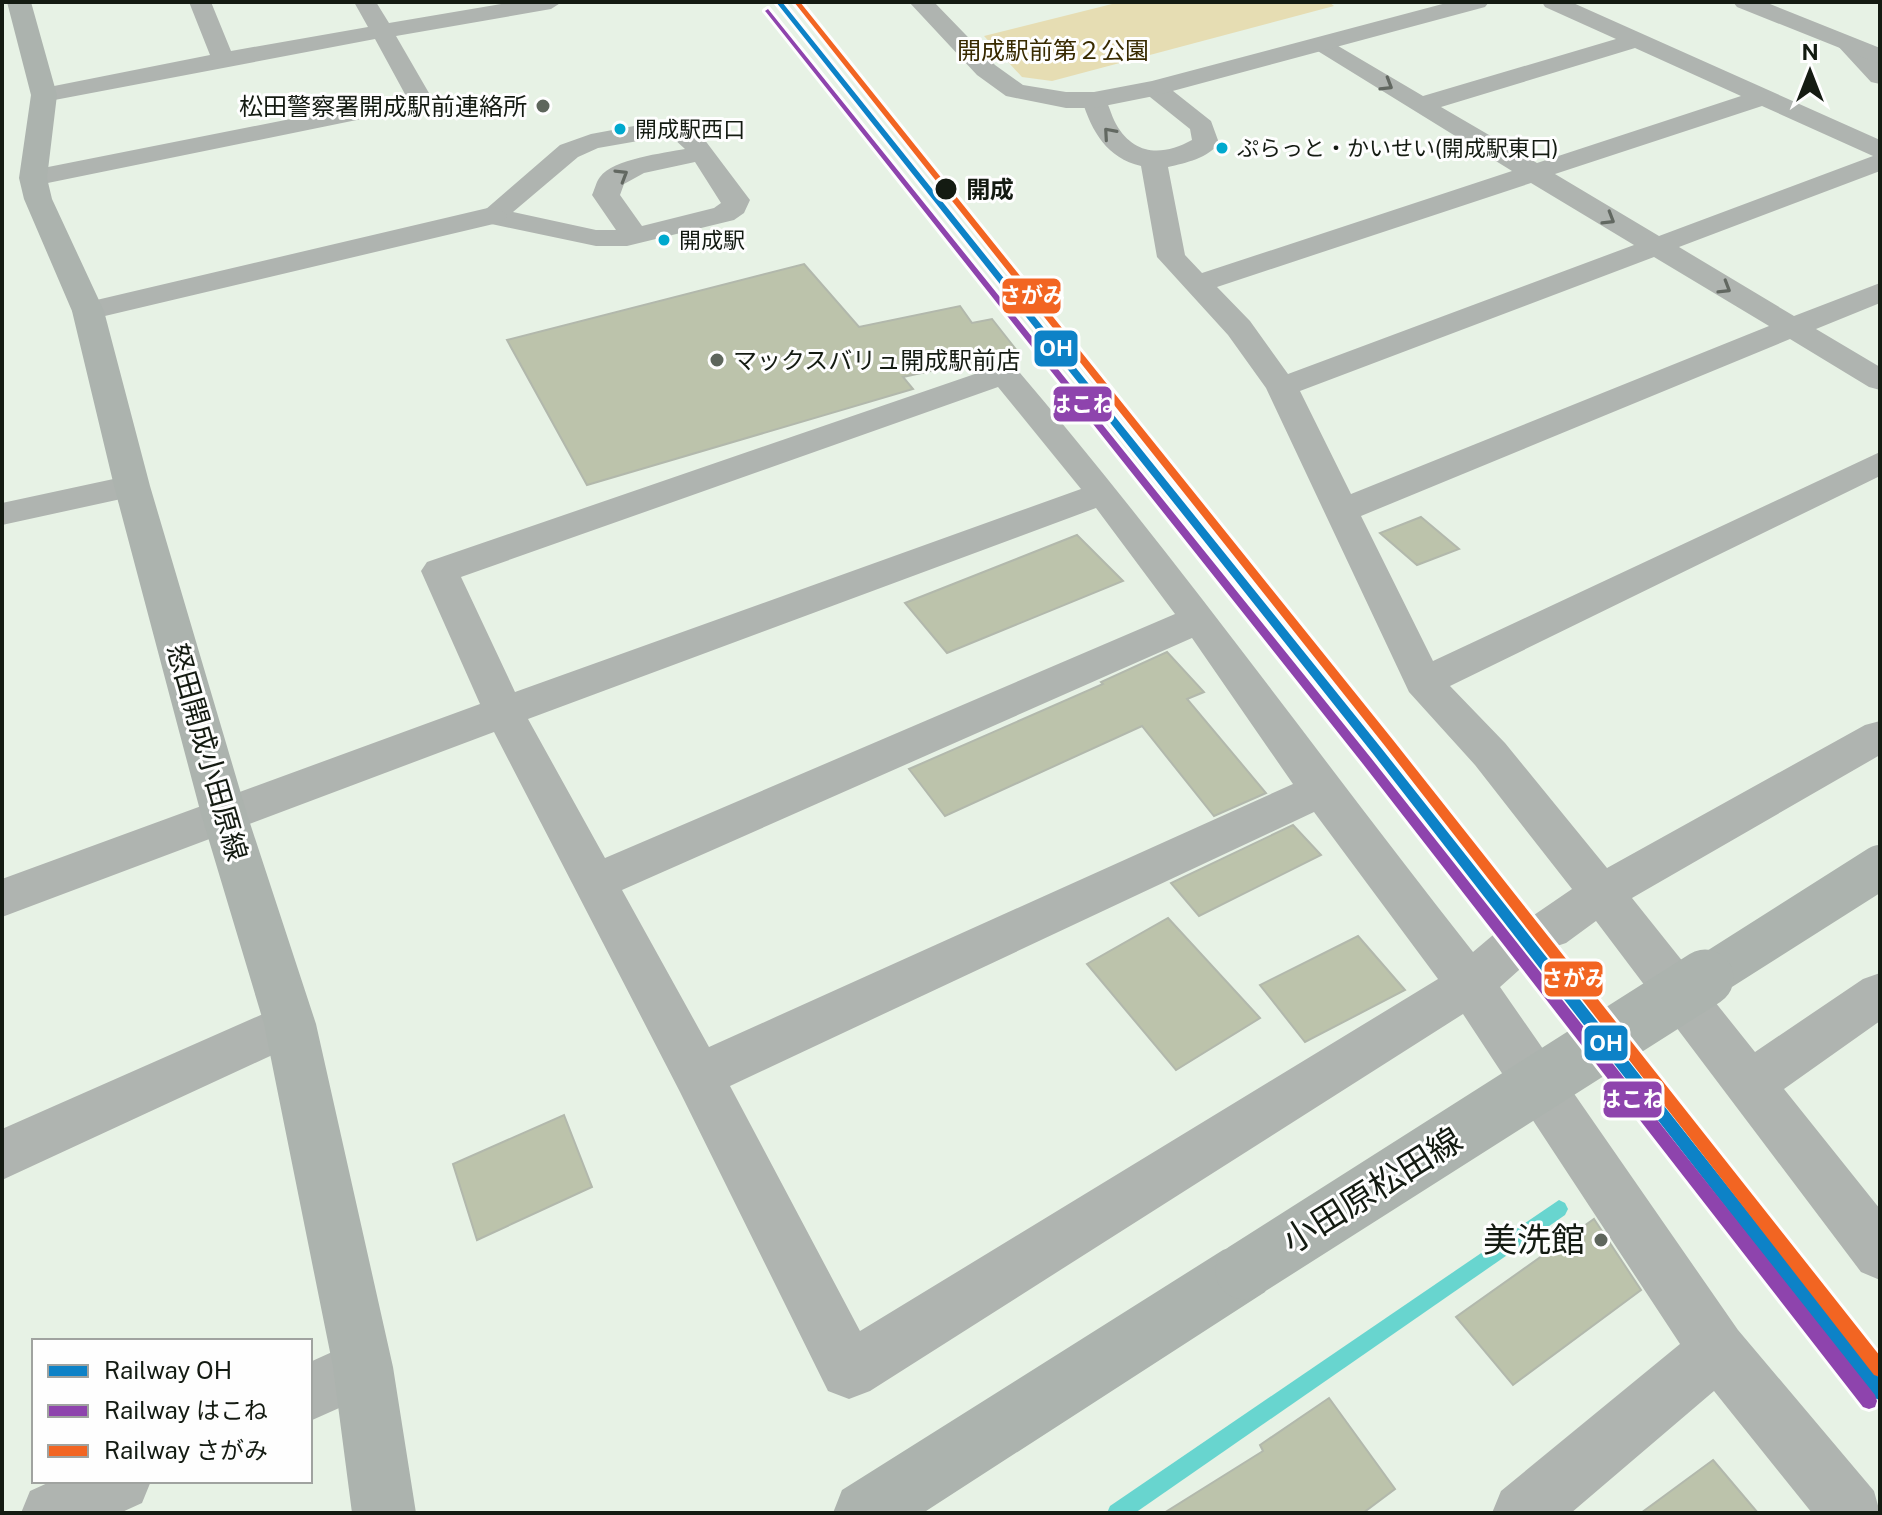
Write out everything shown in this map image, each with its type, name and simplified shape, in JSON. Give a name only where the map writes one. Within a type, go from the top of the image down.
[{"type":"main road","points":[[19,2],[44,95],[28,191]]},
{"type":"main road","name":"怒田開成小田原線","points":[[28,191],[88,311],[132,486],[224,814],[290,1024],[363,1367],[384,1513]]},
{"type":"main road","name":"小田原松田線","points":[[865,1513],[1880,867]]},
{"type":"street","points":[[200,2],[223,59]]},
{"type":"street","points":[[28,191],[421,100],[365,2]]},
{"type":"street","points":[[44,95],[223,59],[551,2]]},
{"type":"street","points":[[921,2],[986,70],[1015,91],[1042,98],[1094,100],[1154,88],[1477,2]]},
{"type":"street","points":[[1553,2],[1880,150]]},
{"type":"street","points":[[1745,2],[1880,57]]},
{"type":"street","points":[[1420,105],[1637,40]]},
{"type":"street","points":[[1848,44],[1880,77]]},
{"type":"street","points":[[1320,45],[1880,380]]},
{"type":"street","points":[[1094,100],[1100,124],[1122,147],[1138,158],[1154,163],[1188,155],[1206,143],[1202,126],[1154,88]]},
{"type":"street","points":[[1197,284],[1764,97]]},
{"type":"street","points":[[88,311],[492,216],[581,236],[635,236],[724,214],[734,207],[736,200],[689,136],[679,131],[661,129],[591,142],[569,151],[492,216]]},
{"type":"street","points":[[635,236],[606,195],[612,179],[636,167],[702,153]]},
{"type":"street","points":[[1282,387],[1880,162]]},
{"type":"street","points":[[1154,163],[1171,257],[1239,328],[1282,387],[1423,682],[1490,754],[1880,1253]]},
{"type":"street","points":[[1343,510],[1880,292]]},
{"type":"street","points":[[1852,1513],[1718,1350],[1470,984],[1321,790],[1199,619],[1103,493],[1004,374],[440,571],[504,712],[698,1076],[849,1370],[1470,984],[1523,938],[1550,929],[1601,893],[1880,736]]},
{"type":"street","points":[[1423,682],[1880,463]]},
{"type":"street","points":[[2,514],[132,486]]},
{"type":"street","points":[[2,898],[1103,493]]},
{"type":"street","points":[[595,882],[1199,619]]},
{"type":"street","points":[[698,1076],[1321,790]]},
{"type":"street","points":[[1749,1084],[1880,994]]},
{"type":"street","points":[[2,1155],[290,1024]]},
{"type":"street","points":[[1523,1513],[1718,1350]]},
{"type":"street","points":[[312,1391],[363,1367]]},
{"type":"street","points":[[52,1513],[116,1483]]},
{"type":"green space","name":"開成駅前第２公園","points":[[1120,2],[1329,2],[1334,6],[1052,81],[1022,77],[984,36]]},
{"type":"building","points":[[804,264],[859,327],[960,306],[972,323],[992,319],[1018,352],[903,377],[913,389],[587,485],[507,340]]},
{"type":"building","points":[[1421,517],[1459,549],[1417,565],[1380,533]]},
{"type":"building","points":[[1077,535],[1123,581],[947,653],[905,603]]},
{"type":"building","points":[[1167,652],[1204,692],[1187,699],[1266,793],[1214,816],[1142,726],[945,816],[909,769],[1103,684],[1101,682]]},
{"type":"building","points":[[1293,825],[1321,855],[1199,916],[1171,883]]},
{"type":"building","points":[[1168,918],[1260,1018],[1176,1070],[1087,964]]},
{"type":"building","points":[[1358,936],[1405,990],[1305,1042],[1260,985]]},
{"type":"building","points":[[564,1115],[592,1187],[477,1240],[453,1164]]},
{"type":"building","points":[[1594,1219],[1641,1290],[1513,1385],[1456,1317]]},
{"type":"building","points":[[1329,1398],[1395,1489],[1363,1513],[1164,1513],[1263,1451],[1260,1445]]},
{"type":"building","points":[[1713,1460],[1758,1513],[1641,1513]]},
{"type":"waterway","points":[[1117,1513],[1559,1209]]},
{"type":"rail line","name":"OH","points":[[779,2],[1378,752],[1880,1392]]},
{"type":"rail line","name":"さがみ","points":[[797,2],[1389,743],[1880,1369]]},
{"type":"rail line","name":"はこね","points":[[768,11],[1367,761],[1869,1401]]},
{"type":"place","name":"松田警察署開成駅前連絡所","points":[[543,106]]},
{"type":"place","name":"開成駅西口","points":[[620,129]]},
{"type":"place","name":"ぷらっと・かいせい(開成駅東口)","points":[[1222,148]]},
{"type":"place","name":"開成","points":[[946,189]]},
{"type":"place","name":"開成駅","points":[[664,240]]},
{"type":"place","name":"マックスバリュ開成駅前店","points":[[717,360]]},
{"type":"place","name":"美洗館","points":[[1601,1240]]}]
